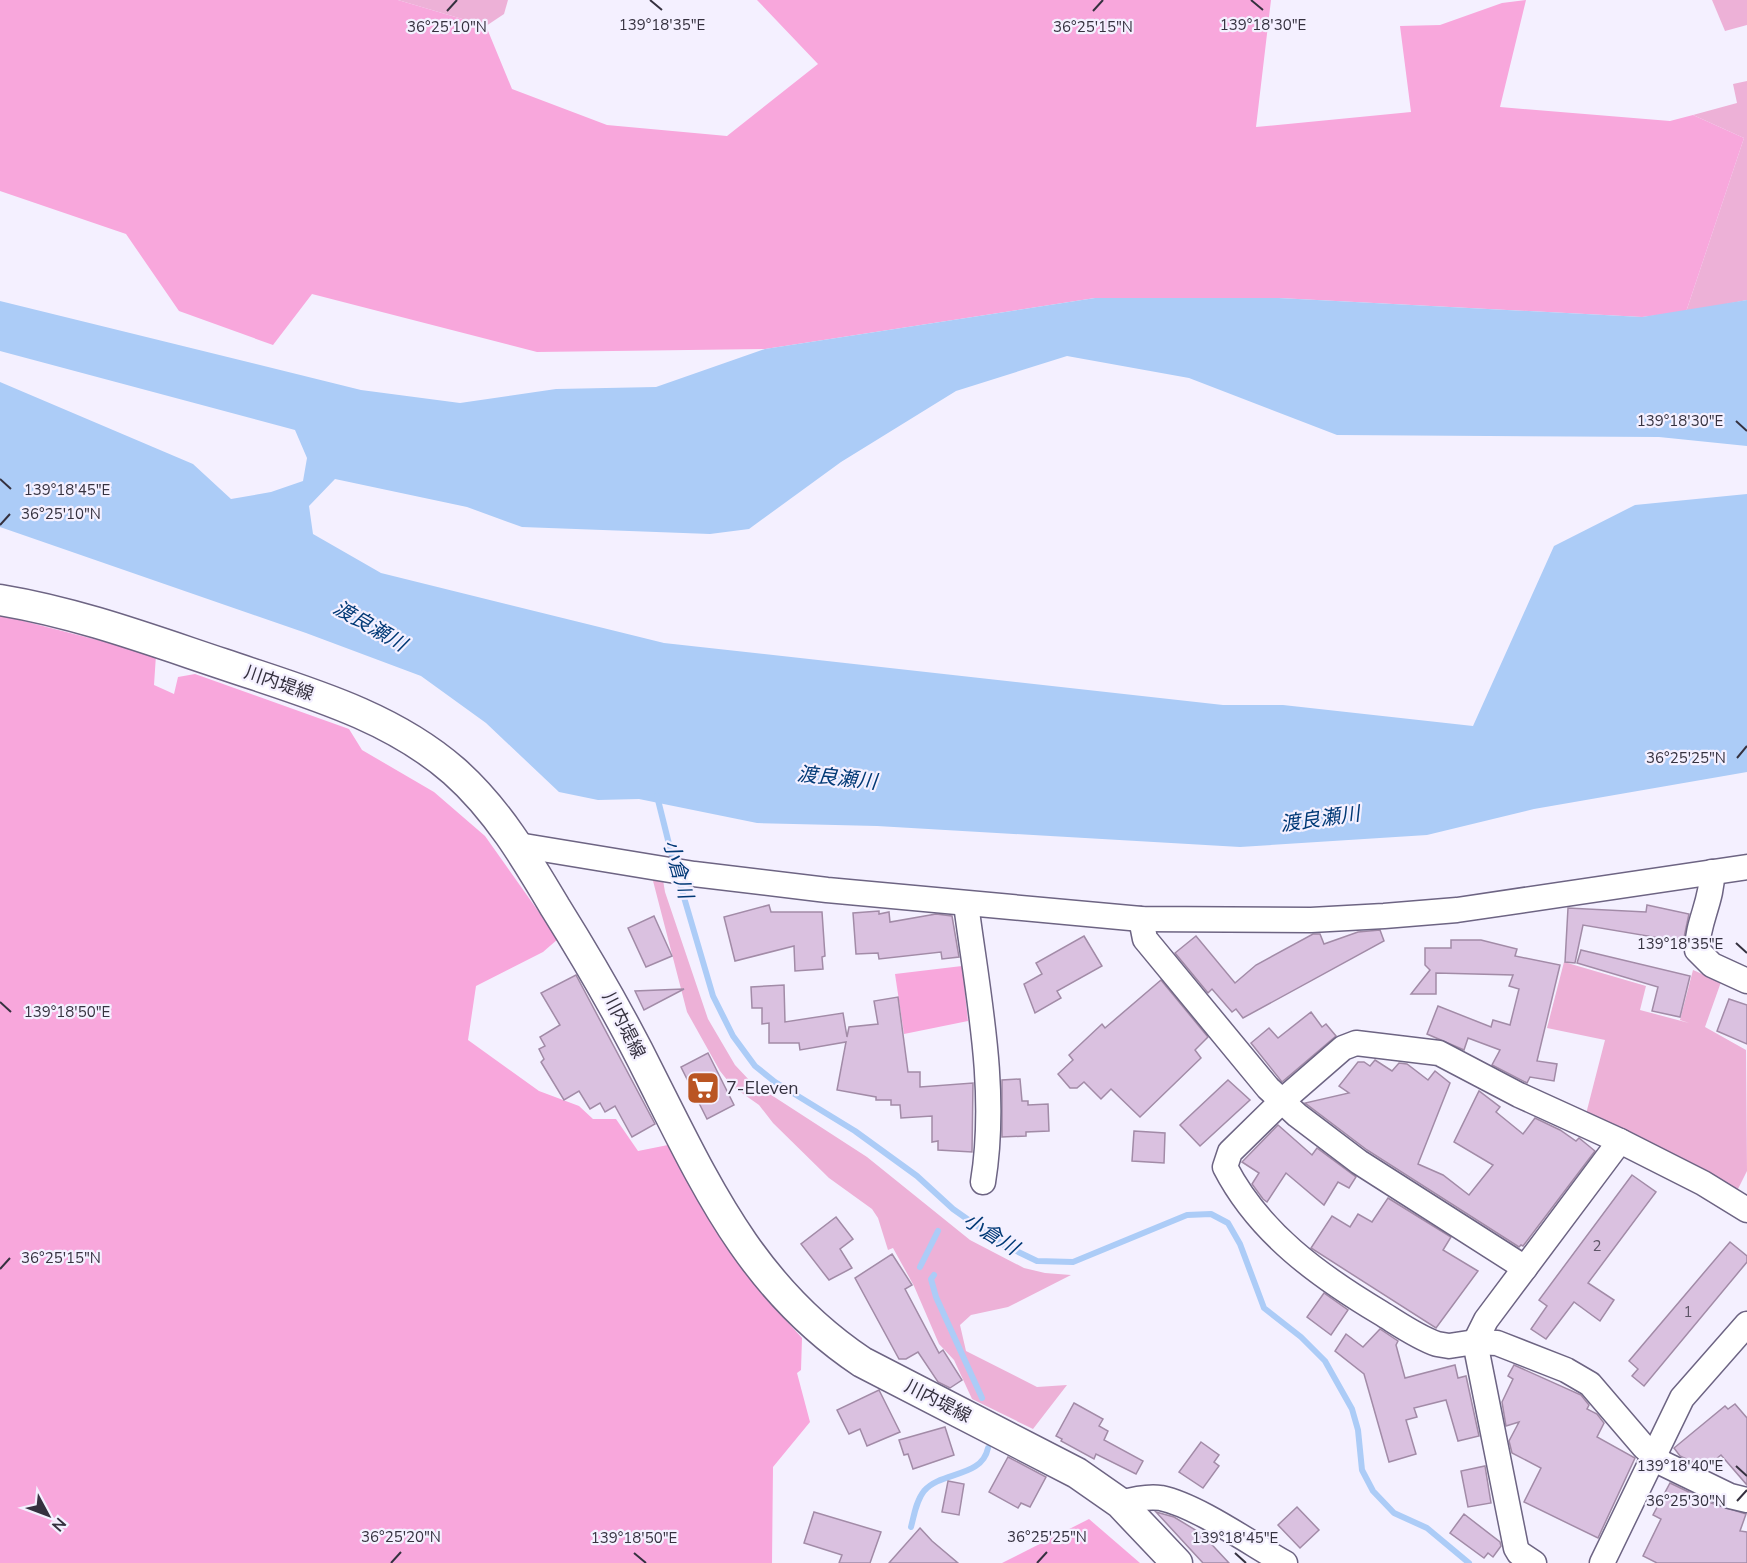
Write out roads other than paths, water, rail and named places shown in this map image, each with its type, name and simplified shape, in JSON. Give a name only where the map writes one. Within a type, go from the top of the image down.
[{"type":"main road","name":"川内堤線","points":[[0,600],[78,615],[313,695],[393,729],[431,752],[455,771],[477,794],[518,845],[612,999],[696,1170],[758,1266],[797,1311],[831,1341],[862,1362],[1057,1460],[1120,1503],[1157,1538],[1177,1563]]},
{"type":"street","points":[[518,845],[694,874],[966,904],[1141,920],[1311,920],[1458,910],[1747,867]]},
{"type":"street","points":[[1712,872],[1713,883],[1703,913],[1697,950],[1712,965],[1747,981]]},
{"type":"street","points":[[966,904],[986,1056],[989,1144],[983,1182]]},
{"type":"street","points":[[1141,920],[1145,939],[1282,1101],[1359,1162],[1525,1268]]},
{"type":"street","points":[[1747,1210],[1703,1183],[1620,1141],[1519,1095],[1439,1053],[1422,1050],[1349,1044],[1282,1101],[1230,1152],[1225,1167],[1239,1194],[1294,1254],[1366,1304],[1437,1344],[1449,1346],[1475,1342],[1497,1343],[1580,1377],[1590,1384],[1654,1456],[1671,1468],[1730,1496],[1747,1500]]},
{"type":"street","points":[[1534,1563],[1519,1553],[1516,1548],[1475,1342],[1486,1320],[1620,1141]]},
{"type":"street","points":[[1602,1563],[1690,1386],[1747,1324]]},
{"type":"street","points":[[1120,1503],[1135,1499],[1162,1498],[1207,1519],[1285,1563]]},
{"type":"water","name":"渡良瀬川","points":[[1095,298],[1279,298],[1642,317],[1747,300],[1747,446],[1659,437],[1337,435],[1189,378],[1067,356],[956,391],[841,462],[749,529],[710,534],[522,527],[467,507],[335,479],[309,506],[313,534],[381,573],[664,643],[1223,705],[1283,705],[1473,726],[1554,546],[1635,505],[1747,494],[1747,772],[1534,809],[1427,835],[1240,847],[877,826],[757,823],[639,799],[598,800],[559,792],[486,723],[421,676],[306,633],[0,527],[0,382],[193,464],[231,499],[271,492],[303,481],[307,458],[295,430],[0,351],[0,301],[361,390],[460,403],[556,389],[656,387],[765,349]]},
{"type":"waterway","name":"小倉川","points":[[657,796],[674,864]]},
{"type":"waterway","name":"小倉川","points":[[678,877],[713,996],[733,1036],[755,1066],[775,1082],[855,1131],[917,1176],[953,1209],[1004,1245],[1037,1261],[1073,1262],[1187,1215],[1211,1214],[1228,1223],[1240,1244],[1264,1308],[1301,1337],[1325,1361],[1352,1409],[1358,1430],[1362,1470],[1373,1491],[1394,1513],[1427,1528],[1469,1563]]},
{"type":"waterway","points":[[920,1267],[938,1231]]},
{"type":"waterway","points":[[934,1275],[931,1279],[936,1297],[982,1398]]},
{"type":"waterway","points":[[911,1527],[917,1504],[924,1491],[940,1480],[978,1465],[988,1448]]},
{"type":"place","name":"7-Eleven","points":[[703,1088]]}]
